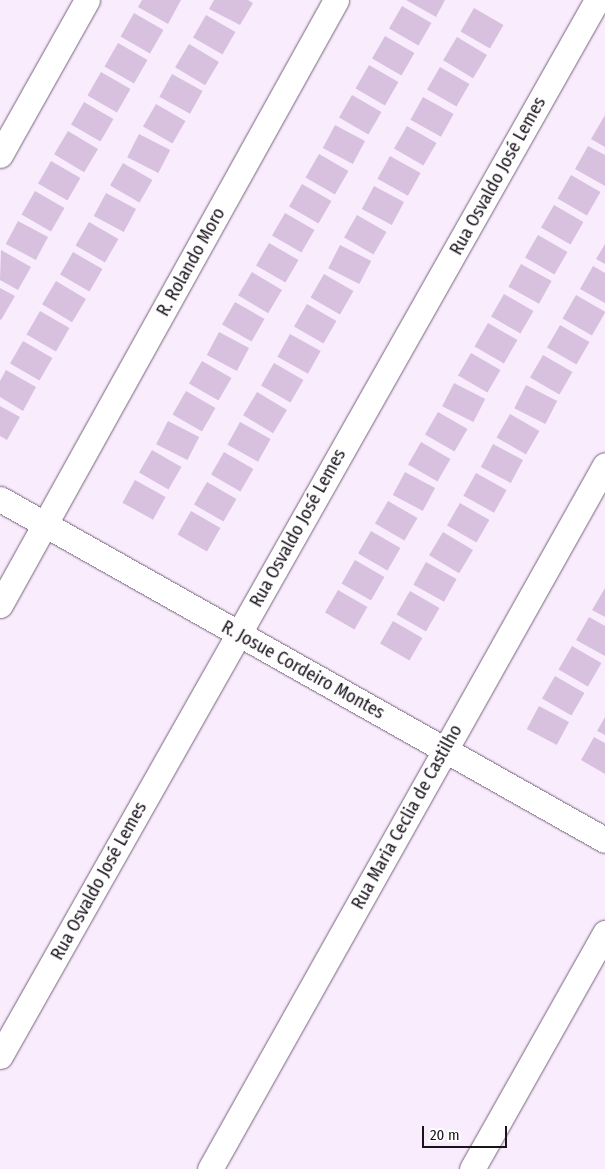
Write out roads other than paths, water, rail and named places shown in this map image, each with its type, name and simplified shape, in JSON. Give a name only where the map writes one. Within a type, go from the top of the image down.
[{"type":"street","points":[[0,155],[87,0]]},
{"type":"street","name":"R. Rolando Moro","points":[[0,605],[336,0]]},
{"type":"street","name":"Rua Osvaldo José Lemes","points":[[0,1056],[597,3]]},
{"type":"street","name":"Rua Maria Ceclia de Castilho","points":[[210,1169],[605,465]]},
{"type":"street","name":"R. Josue Cordeiro Montes","points":[[0,499],[605,840]]},
{"type":"street","points":[[472,1169],[605,934]]}]
